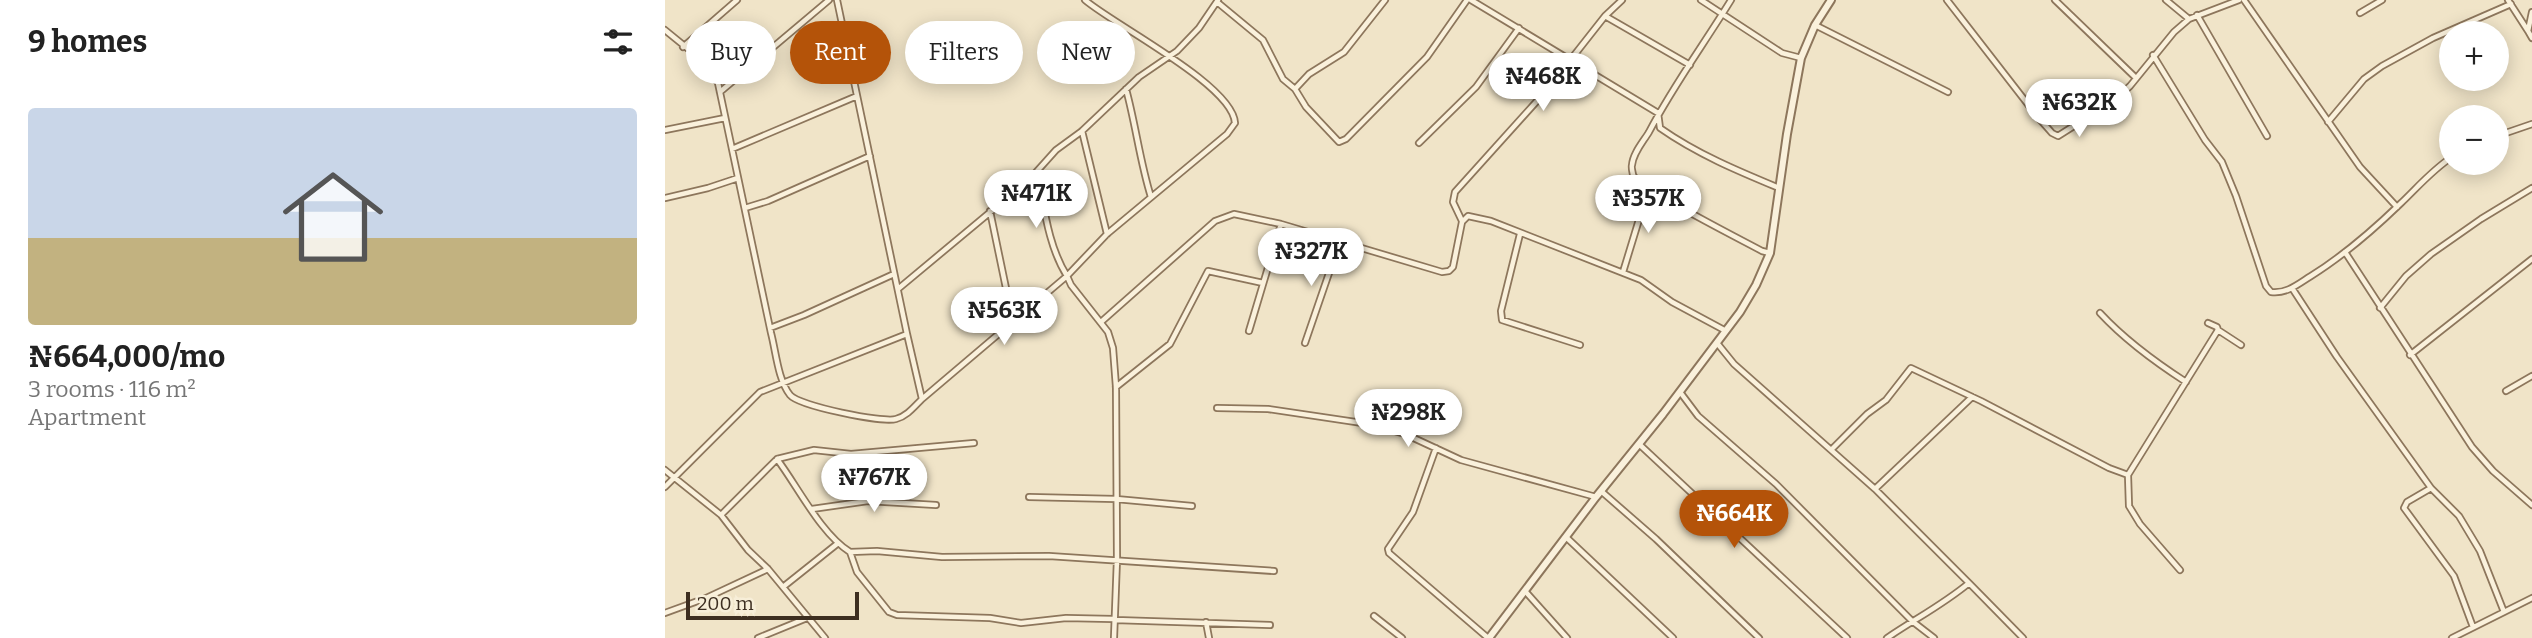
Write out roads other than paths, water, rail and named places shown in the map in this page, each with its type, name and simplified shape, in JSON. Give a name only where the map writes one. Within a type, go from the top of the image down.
[{"type":"street","points":[[684,47],[737,0]]},
{"type":"street","points":[[720,92],[829,0]]},
{"type":"street","points":[[837,0],[922,399]]},
{"type":"street","points":[[665,30],[703,61],[718,83],[780,364],[780,376],[790,395],[804,403],[842,413],[893,420],[908,414],[922,399],[1067,276],[1107,234],[1227,134],[1235,123],[1232,110],[1209,86],[1148,40],[1085,0]]},
{"type":"street","points":[[1295,89],[1318,67],[1344,52],[1385,0]]},
{"type":"street","points":[[898,289],[1037,172],[1056,150],[1083,131],[1139,77],[1169,57],[1199,28],[1218,1],[1263,40],[1283,79],[1295,89],[1306,107],[1336,139],[1343,141],[1427,57],[1469,0],[1658,113]]},
{"type":"street","points":[[1462,222],[1453,202],[1455,192],[1546,91],[1569,59],[1622,0]]},
{"type":"street","points":[[1702,0],[1782,53],[1801,58]]},
{"type":"street","points":[[1731,0],[1658,113],[1632,164],[1634,177],[1651,190],[1770,253]]},
{"type":"street","points":[[1947,0],[2037,116],[2056,136],[2069,131],[2115,100],[2153,55],[2189,19],[2239,0]]},
{"type":"street","points":[[2055,0],[2136,78]]},
{"type":"street","points":[[2166,0],[2189,19]]},
{"type":"street","points":[[2244,0],[2360,167],[2396,207]]},
{"type":"street","points":[[2360,13],[2382,0]]},
{"type":"street","points":[[1436,448],[1413,512],[1388,552],[1489,638],[1680,392],[1750,294],[1770,253],[1801,58],[1828,1]]},
{"type":"street","points":[[2328,122],[2364,79],[2382,66],[2509,2],[2532,38]]},
{"type":"street","points":[[2528,31],[2532,12]]},
{"type":"street","points":[[2197,15],[2267,136]]},
{"type":"street","points":[[1605,16],[1690,65]]},
{"type":"street","points":[[1815,25],[1948,92]]},
{"type":"street","points":[[1419,143],[1476,87],[1519,28]]},
{"type":"street","points":[[2153,55],[2205,140],[2222,162],[2237,196],[2266,286],[2271,292],[2280,293],[2292,288],[2345,252],[2439,168]]},
{"type":"street","points":[[1126,89],[1136,127],[1143,172],[1151,197]]},
{"type":"street","points":[[732,149],[857,96]]},
{"type":"street","points":[[1658,113],[1660,128],[1674,138],[1726,166],[1780,188]]},
{"type":"street","points":[[665,130],[725,118]]},
{"type":"street","points":[[2509,132],[2532,124]]},
{"type":"street","points":[[1083,131],[1107,234]]},
{"type":"street","points":[[745,208],[768,201],[870,156]]},
{"type":"street","points":[[1037,172],[1059,264],[1071,285],[1111,338],[1116,387],[1117,559],[1114,638]]},
{"type":"street","points":[[665,198],[738,178]]},
{"type":"street","points":[[2379,308],[2406,276],[2431,254],[2532,188]]},
{"type":"street","points":[[1623,272],[1651,190]]},
{"type":"street","points":[[990,211],[1013,322]]},
{"type":"street","points":[[1101,322],[1215,221],[1234,214],[1281,224],[1433,270],[1449,271],[1456,259],[1462,222],[1464,218],[1471,216],[1641,280],[1672,302],[1726,331]]},
{"type":"street","points":[[1249,331],[1281,224]]},
{"type":"street","points":[[1520,234],[1500,316],[1510,323],[1580,345]]},
{"type":"street","points":[[1305,343],[1340,241]]},
{"type":"street","points":[[2345,252],[2472,447],[2493,471],[2532,506]]},
{"type":"street","points":[[2410,355],[2532,259]]},
{"type":"street","points":[[1116,387],[1170,344],[1208,271],[1263,283]]},
{"type":"street","points":[[770,328],[895,274]]},
{"type":"street","points":[[2292,288],[2337,357],[2431,488],[2459,516],[2480,551],[2504,612]]},
{"type":"street","points":[[2100,313],[2116,330],[2186,382]]},
{"type":"street","points":[[2208,323],[2241,345]]},
{"type":"street","points":[[2180,570],[2140,524],[2129,506],[2128,475],[2218,330]]},
{"type":"street","points":[[665,487],[760,392],[907,334]]},
{"type":"street","points":[[1717,343],[1734,364],[1875,489],[2023,638]]},
{"type":"street","points":[[1831,450],[1867,414],[1886,400],[1911,368],[2109,468],[2128,475]]},
{"type":"street","points":[[2506,391],[2532,376]]},
{"type":"street","points":[[1680,392],[1698,416],[1776,484],[1912,621],[1934,638]]},
{"type":"street","points":[[1875,489],[1972,397]]},
{"type":"street","points":[[1217,408],[1268,410],[1369,424],[1405,434],[1461,460],[1599,494],[1656,539],[1759,638]]},
{"type":"street","points":[[721,516],[777,459],[814,450],[851,454],[974,443]]},
{"type":"street","points":[[1639,444],[1847,638]]},
{"type":"street","points":[[777,459],[837,544],[850,551],[942,556],[1117,559],[1274,571]]},
{"type":"street","points":[[665,470],[721,516],[825,638]]},
{"type":"street","points":[[2431,488],[2407,502],[2404,508],[2454,576],[2472,638]]},
{"type":"street","points":[[1029,498],[1116,499],[1192,506]]},
{"type":"street","points":[[812,509],[867,501],[936,505]]},
{"type":"street","points":[[1567,538],[1673,638]]},
{"type":"street","points":[[783,587],[837,544]]},
{"type":"street","points":[[850,551],[857,572],[870,590],[885,608],[897,615],[990,618],[1021,623],[1066,618],[1270,625]]},
{"type":"street","points":[[665,614],[768,569]]},
{"type":"street","points":[[1887,638],[1939,607],[1969,583]]},
{"type":"street","points":[[1525,592],[1567,638]]},
{"type":"street","points":[[2452,638],[2532,598]]},
{"type":"street","points":[[1374,616],[1402,638]]},
{"type":"street","points":[[758,638],[807,618]]},
{"type":"street","points":[[1206,622],[1209,638]]}]
